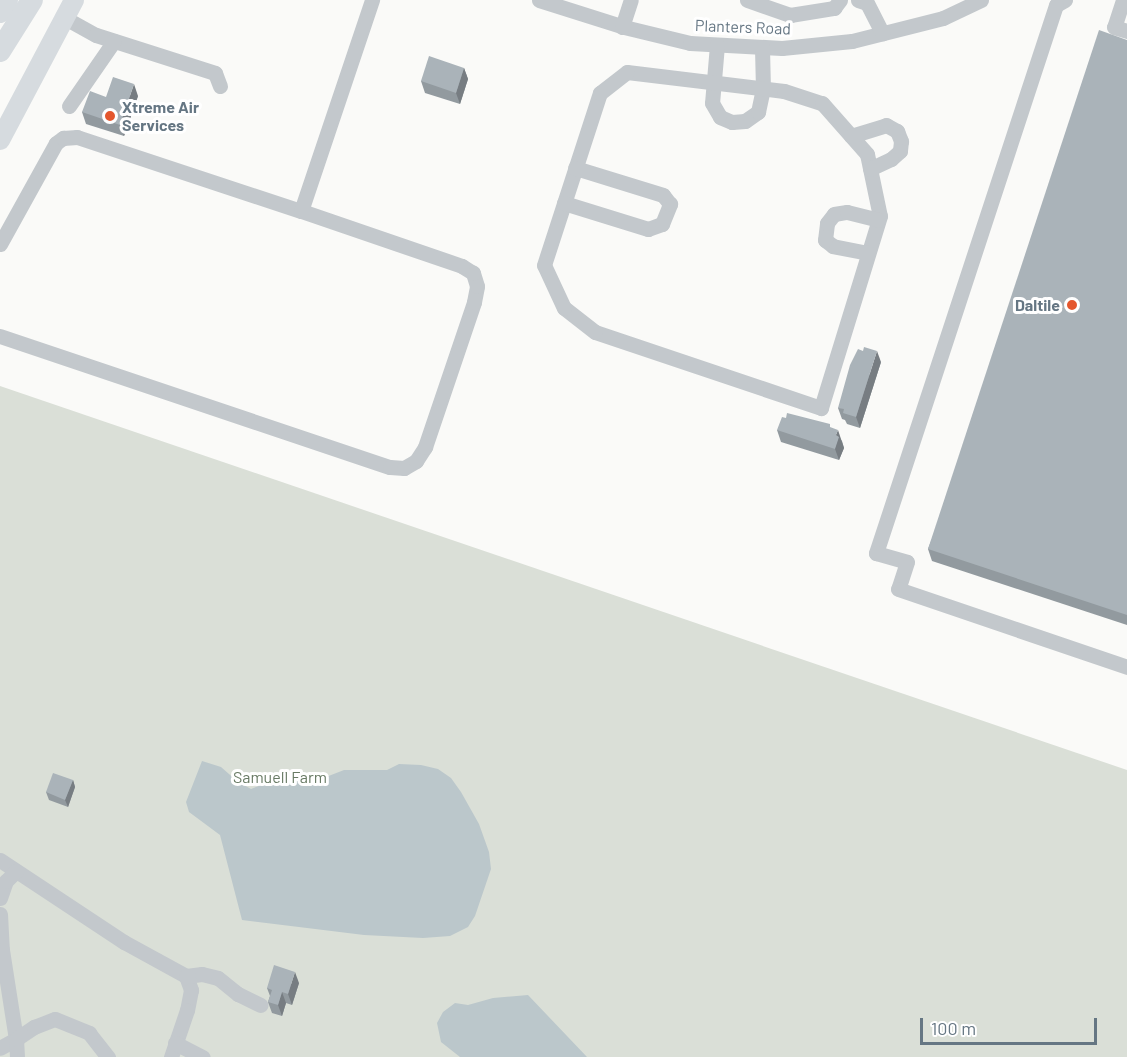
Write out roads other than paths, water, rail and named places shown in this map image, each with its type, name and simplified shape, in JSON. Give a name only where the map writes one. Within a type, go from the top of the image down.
[{"type":"highway","points":[[0,12],[7,0]]},
{"type":"highway","points":[[0,51],[32,0]]},
{"type":"main road","points":[[0,140],[74,0]]},
{"type":"street","points":[[301,211],[372,0]]},
{"type":"street","name":"Planters Road","points":[[539,0],[622,27],[690,43],[782,48],[852,41],[943,18],[981,0]]},
{"type":"street","points":[[622,27],[631,0]]},
{"type":"street","points":[[747,0],[790,15],[834,8],[840,0]]},
{"type":"street","points":[[858,0],[867,3],[882,33]]},
{"type":"street","points":[[1065,0],[1056,5],[876,553],[906,562],[898,589],[1127,667]]},
{"type":"street","points":[[1123,0],[1114,27],[1127,31]]},
{"type":"street","points":[[64,18],[96,35],[215,73],[220,86]]},
{"type":"street","points":[[69,106],[114,41]]},
{"type":"street","points":[[717,45],[712,104],[720,117],[732,122],[745,121],[758,112],[763,89],[762,47]]},
{"type":"street","points":[[627,72],[763,89],[784,91],[822,104],[867,154],[880,216],[821,408],[595,332],[564,308],[544,265],[600,93],[627,72]]},
{"type":"street","points":[[851,136],[885,126],[897,131],[901,141],[900,151],[870,169]]},
{"type":"street","points":[[0,244],[56,143],[63,138],[77,137],[462,266],[473,273],[477,285],[474,302],[425,447],[416,462],[404,468],[390,467],[0,336]]},
{"type":"street","points":[[564,203],[648,229],[662,224],[670,204],[663,195],[575,168]]},
{"type":"street","points":[[868,253],[833,246],[825,240],[827,223],[834,214],[847,212],[878,220]]},
{"type":"street","points":[[0,860],[124,942],[186,976],[202,974],[218,978],[238,994],[261,1005]]},
{"type":"street","points":[[0,898],[6,881],[16,871]]},
{"type":"street","points":[[0,914],[7,985],[18,1057]]},
{"type":"street","points":[[186,976],[190,990],[187,1010],[173,1050],[203,1057]]},
{"type":"street","points":[[0,1048],[34,1027],[55,1019],[89,1033],[108,1057]]},
{"type":"place","name":"Xtreme Air Services","points":[[110,116]]},
{"type":"place","name":"Daltile","points":[[1072,305]]},
{"type":"park label","name":"Samuell Farm","points":[[280,777]]}]
